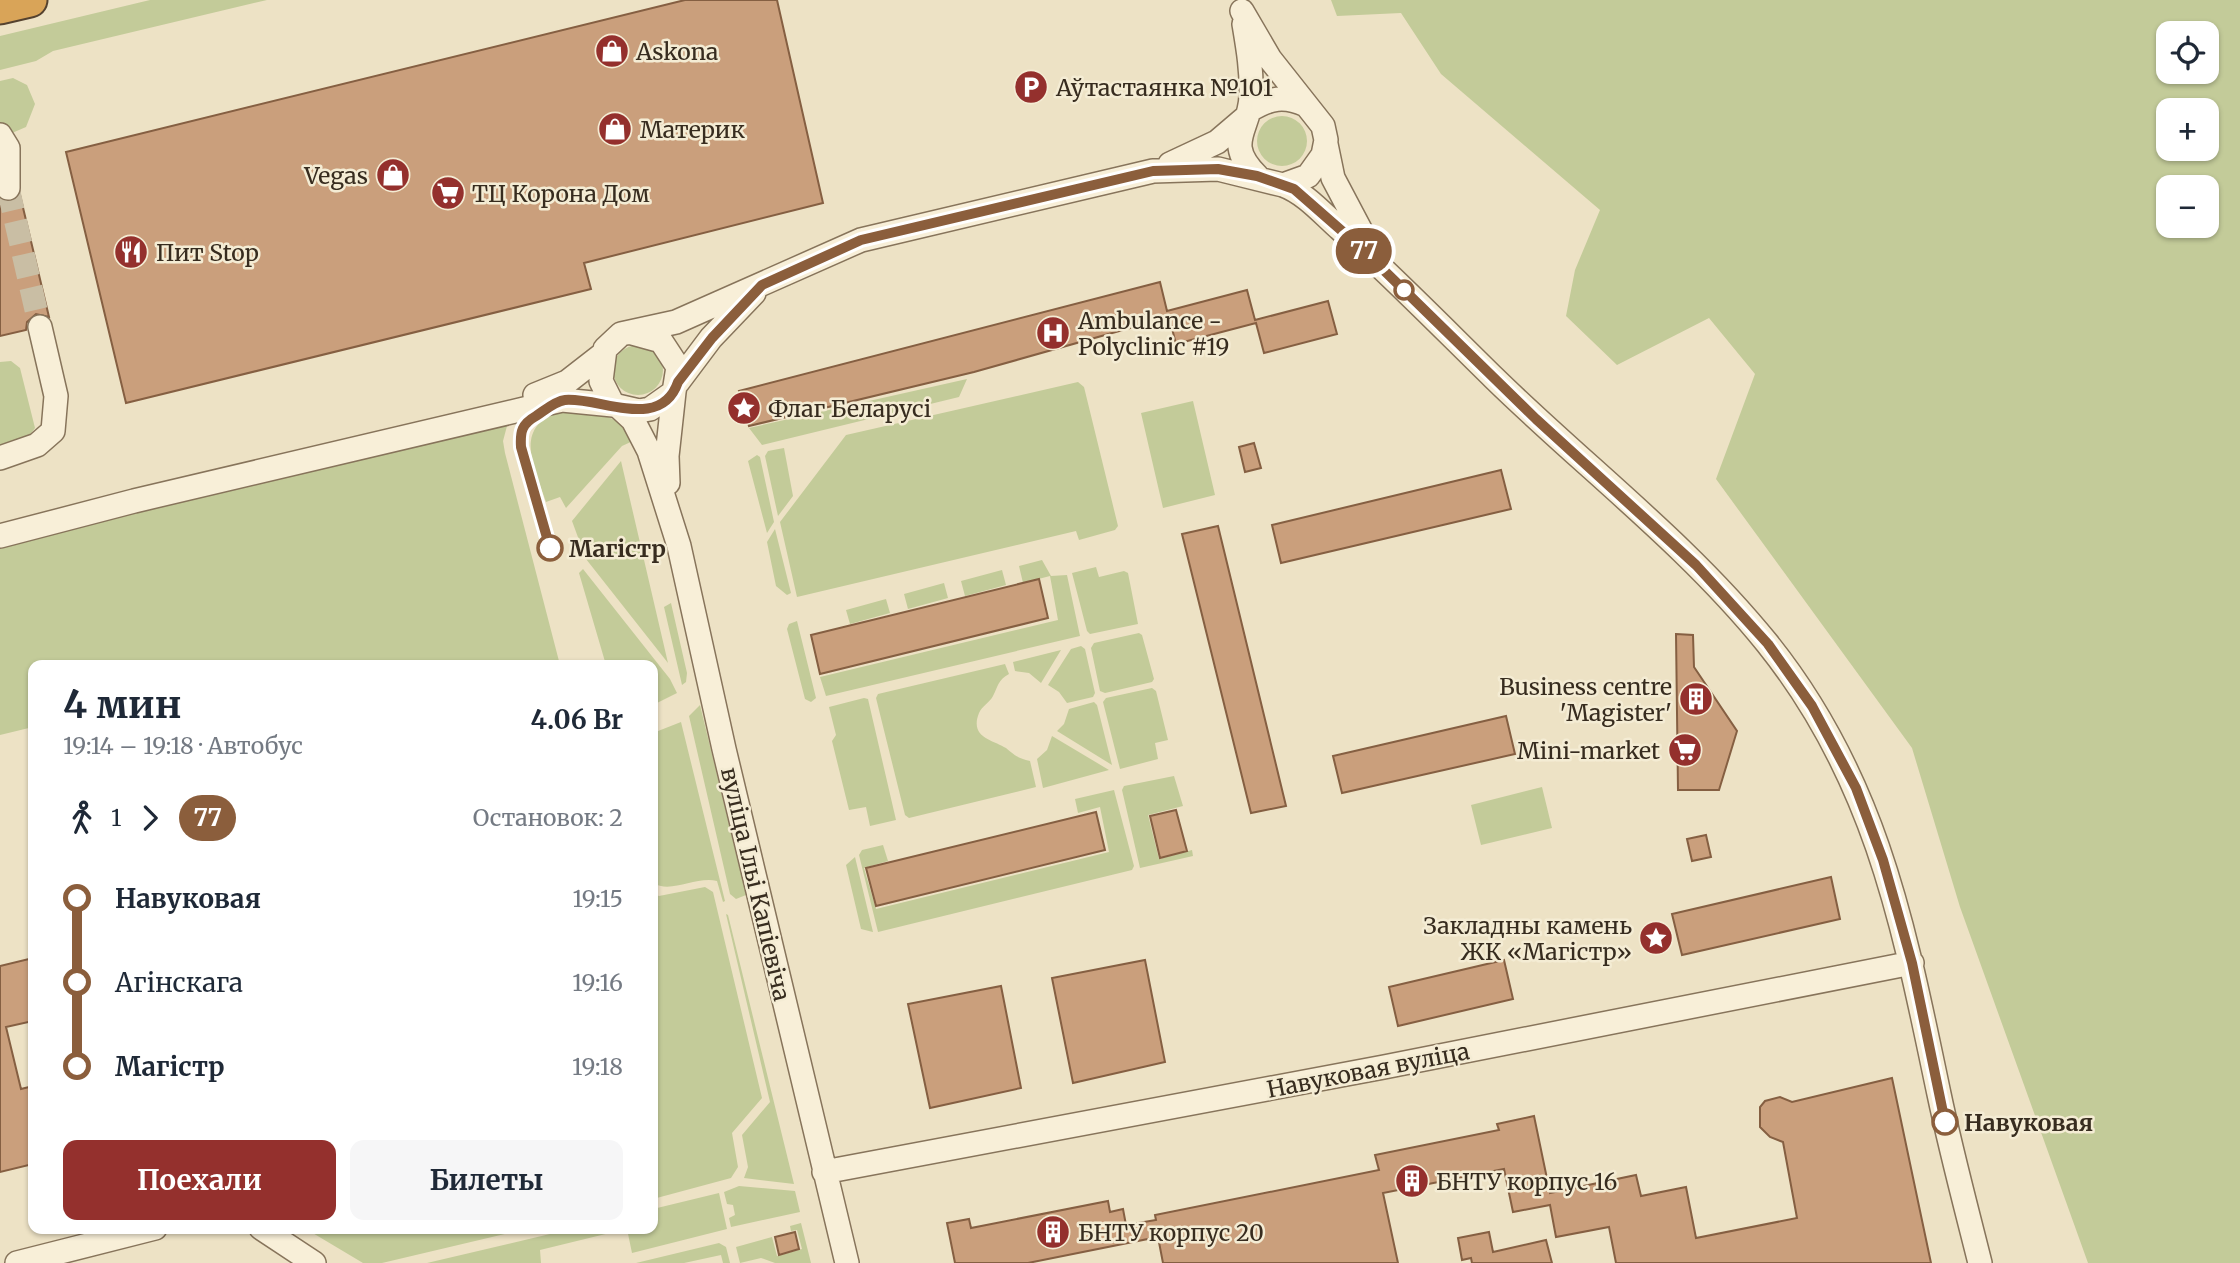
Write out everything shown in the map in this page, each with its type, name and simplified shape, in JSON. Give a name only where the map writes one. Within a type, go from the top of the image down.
[{"type":"highway","points":[[0,7],[30,0]]},
{"type":"street","points":[[1240,5],[1270,59],[1320,120],[1333,178],[1381,268]]},
{"type":"street","points":[[1240,5],[1251,67],[1247,114],[1239,148],[1247,167],[1257,176]]},
{"type":"street","points":[[0,536],[562,400],[650,409],[676,387],[734,313],[762,285],[777,278],[861,240],[1153,171],[1217,142],[1247,114],[1267,100],[1280,98],[1306,105]]},
{"type":"street","points":[[0,135],[8,148],[5,178]]},
{"type":"street","points":[[1283,184],[1308,176],[1323,155],[1326,140]]},
{"type":"street","points":[[1153,171],[1218,169],[1283,184],[1305,197],[1536,419],[1650,520],[1768,644],[1816,712],[1856,788],[1883,860],[1912,963],[1945,1122],[1980,1263]]},
{"type":"street","points":[[456,424],[480,410],[545,392],[567,382],[603,354],[621,334],[676,322],[777,278]]},
{"type":"street","points":[[10,456],[46,439],[56,420],[54,376],[40,327]]},
{"type":"street","points":[[632,333],[652,336],[669,349],[678,368],[676,387]]},
{"type":"street","points":[[603,354],[601,381],[617,406]]},
{"type":"street","name":"вуліца Ільі Капіевіча","points":[[668,504],[667,456],[676,387]]},
{"type":"street","name":"вуліца Ільі Капіевіча","points":[[617,406],[633,420],[644,439],[668,504],[847,1263]]},
{"type":"street","name":"Навуковая вуліца","points":[[824,1172],[1384,1067],[1912,963]]},
{"type":"street","points":[[17,1263],[131,1234]]},
{"type":"street","points":[[270,1234],[314,1263]]},
{"type":"green space","points":[[150,0],[267,0],[53,51],[36,61],[0,70],[0,36]]},
{"type":"green space","points":[[1331,0],[2240,0],[2240,1263],[2088,1263],[1960,907],[1912,748],[1716,479],[1755,374],[1709,318],[1617,365],[1566,316],[1575,270],[1600,210],[1441,74],[1401,13],[1337,16]]},
{"type":"green space","points":[[13,78],[27,85],[35,104],[26,127],[12,133],[0,126],[0,81]]},
{"type":"green space","points":[[1282,116],[1300,123],[1307,141],[1300,159],[1282,166],[1264,159],[1257,141],[1264,123]]},
{"type":"green space","points":[[638,345],[656,352],[663,370],[656,388],[638,395],[620,388],[613,370],[620,352]]},
{"type":"green space","points":[[11,361],[20,368],[35,428],[29,436],[0,445],[0,362]]},
{"type":"green space","points":[[967,379],[959,397],[762,445],[749,428]]},
{"type":"green space","points":[[1078,382],[1084,387],[1118,526],[1115,530],[1079,540],[1076,531],[797,597],[780,522],[846,435]]},
{"type":"green space","points":[[1193,401],[1215,495],[1163,508],[1141,413]]},
{"type":"green space","points":[[564,409],[595,413],[613,419],[622,424],[635,440],[622,446],[566,508],[560,497],[546,502],[532,460],[531,448],[537,425],[548,416]]},
{"type":"green space","points":[[504,423],[507,426],[503,441],[505,453],[559,660],[28,660],[28,728],[0,735],[0,546]]},
{"type":"green space","points":[[784,448],[793,496],[778,516],[765,456],[768,451]]},
{"type":"green space","points":[[757,455],[760,457],[774,522],[767,533],[748,461]]},
{"type":"green space","points":[[621,461],[668,663],[586,559],[572,521]]},
{"type":"green space","points":[[775,529],[791,593],[787,595],[776,586],[767,542]]},
{"type":"green space","points":[[1042,560],[1051,576],[1067,575],[1080,636],[826,696],[820,677],[1058,620],[1050,576],[1023,583],[1019,566]]},
{"type":"green space","points":[[1096,567],[1099,577],[1124,571],[1128,573],[1138,624],[1090,634],[1087,631],[1072,573]]},
{"type":"green space","points":[[583,569],[655,660],[605,660],[579,573]]},
{"type":"green space","points":[[1002,570],[1006,585],[965,596],[961,581]]},
{"type":"green space","points":[[944,583],[948,598],[908,609],[904,594]]},
{"type":"green space","points":[[886,599],[890,613],[850,624],[846,610]]},
{"type":"green space","points":[[671,603],[687,673],[686,682],[682,685],[664,607]]},
{"type":"green space","points":[[797,621],[816,698],[811,702],[805,699],[787,629],[789,624]]},
{"type":"green space","points":[[1139,633],[1142,635],[1154,679],[1152,682],[1105,693],[1100,691],[1091,648],[1094,643]]},
{"type":"green space","points":[[1081,646],[1085,649],[1095,693],[1093,697],[1067,703],[1059,692],[1048,685],[1071,649]]},
{"type":"green space","points":[[1061,650],[1041,683],[1029,673],[1015,671],[1013,662]]},
{"type":"green space","points":[[658,664],[670,679],[677,693],[658,702]]},
{"type":"green space","points":[[1005,664],[1009,674],[1000,681],[992,698],[980,711],[977,728],[984,737],[1030,761],[1036,787],[909,818],[905,815],[876,698],[878,694]]},
{"type":"green space","points":[[1152,688],[1156,691],[1168,740],[1155,743],[1158,759],[1120,769],[1103,702],[1106,698]]},
{"type":"green space","points":[[868,699],[896,820],[870,826],[866,807],[849,810],[832,741],[836,735],[829,707]]},
{"type":"green space","points":[[1094,702],[1112,765],[1057,731],[1064,724],[1069,709]]},
{"type":"green space","points":[[700,705],[746,895],[736,899],[730,894],[689,716]]},
{"type":"green space","points":[[681,722],[725,901],[723,902],[717,881],[668,887],[658,885],[658,731]]},
{"type":"green space","points":[[1052,736],[1109,770],[1043,788],[1037,759],[1047,750]]},
{"type":"green space","points":[[1174,776],[1183,806],[1148,815],[1159,859],[1192,850],[1193,856],[1140,868],[1122,790],[1124,786]]},
{"type":"green space","points":[[1542,787],[1552,828],[1481,845],[1471,805]]},
{"type":"green space","points":[[1114,790],[1134,866],[1132,870],[878,932],[859,855],[862,850],[883,845],[888,861],[864,868],[876,909],[1109,852],[1100,807],[1078,813],[1075,799]]},
{"type":"green space","points":[[855,857],[873,932],[861,929],[846,865]]},
{"type":"green space","points":[[705,887],[713,892],[762,1098],[732,1133],[738,1167],[731,1178],[658,1198],[658,896]]},
{"type":"green space","points":[[726,914],[794,1184],[744,1178],[748,1167],[742,1135],[770,1102]]},
{"type":"green space","points":[[739,1186],[795,1191],[800,1212],[731,1227],[729,1218],[735,1215],[733,1205],[727,1204],[724,1192]]},
{"type":"green space","points":[[719,1193],[727,1229],[632,1253],[628,1234],[658,1234],[658,1208]]},
{"type":"green space","points":[[801,1223],[811,1263],[775,1263],[761,1258],[740,1263],[736,1247],[772,1237],[777,1256],[802,1249],[797,1230],[791,1231],[790,1226]]},
{"type":"green space","points":[[314,1234],[505,1234],[382,1263],[363,1263]]},
{"type":"green space","points":[[550,1234],[606,1234],[540,1250],[541,1263],[427,1263]]},
{"type":"green space","points":[[719,1243],[726,1247],[730,1263],[723,1263],[721,1255],[684,1263],[636,1263]]},
{"type":"building","name":"ТЦ Корона Дом","points":[[685,0],[777,0],[823,203],[584,263],[591,289],[126,403],[66,152]]},
{"type":"building","points":[[20,195],[49,317],[36,314],[27,322],[26,330],[0,336],[0,199],[9,202]]},
{"type":"building","points":[[1160,282],[1167,311],[1247,290],[1255,320],[1328,301],[1337,334],[1264,353],[1256,323],[1176,344],[1169,317],[974,372],[749,426],[739,391]]},
{"type":"building","points":[[1254,443],[1261,468],[1245,472],[1239,447]]},
{"type":"building","points":[[1501,470],[1511,509],[1281,563],[1272,525]]},
{"type":"building","points":[[1218,526],[1286,806],[1251,813],[1182,534]]},
{"type":"building","points":[[1039,579],[1048,618],[820,674],[811,635]]},
{"type":"building","name":"Business centre 'Magister'","points":[[1676,634],[1693,635],[1694,667],[1737,731],[1719,790],[1678,790]]},
{"type":"building","points":[[1506,716],[1515,754],[1342,793],[1333,756]]},
{"type":"building","points":[[1176,810],[1187,851],[1160,858],[1150,816]]},
{"type":"building","points":[[1096,812],[1105,850],[876,906],[866,868]]},
{"type":"building","points":[[1706,835],[1711,857],[1692,861],[1687,839]]},
{"type":"building","points":[[1831,877],[1840,919],[1682,955],[1672,914]]},
{"type":"building","points":[[28,959],[28,1022],[6,1027],[21,1089],[28,1087],[28,1165],[0,1172],[0,966]]},
{"type":"building","points":[[1145,960],[1165,1062],[1073,1083],[1052,978]]},
{"type":"building","points":[[1504,960],[1513,999],[1398,1026],[1389,987]]},
{"type":"building","points":[[1001,986],[1021,1088],[930,1108],[908,1004]]},
{"type":"building","points":[[1892,1078],[1931,1263],[1616,1263],[1609,1227],[1556,1237],[1550,1205],[1513,1212],[1504,1169],[1383,1193],[1398,1263],[1163,1263],[1158,1237],[1028,1263],[955,1263],[947,1223],[969,1219],[971,1228],[1108,1201],[1110,1212],[1123,1209],[1126,1225],[1156,1220],[1155,1215],[1379,1170],[1375,1155],[1499,1130],[1497,1124],[1534,1116],[1550,1193],[1636,1175],[1641,1196],[1686,1187],[1696,1238],[1797,1218],[1783,1142],[1770,1137],[1760,1127],[1760,1107],[1765,1101],[1780,1097],[1792,1102]]},
{"type":"building","points":[[795,1232],[799,1249],[779,1255],[775,1237]]},
{"type":"building","points":[[1489,1232],[1493,1252],[1546,1240],[1552,1263],[1472,1263],[1471,1258],[1462,1260],[1458,1238]]},
{"type":"tunnel","points":[[8,188],[40,327]]},
{"type":"bus line","name":"77","points":[[550,548],[521,447],[520,432],[526,422],[562,400],[613,405],[639,411],[660,405],[674,392],[678,382],[712,338],[762,285],[861,240],[911,226],[1153,171],[1218,169],[1283,184],[1305,197],[1358,245],[1536,419],[1650,520],[1696,565],[1768,644],[1812,706],[1829,733],[1856,788],[1883,860],[1912,963],[1945,1122]]},
{"type":"place","name":"Askona","points":[[612,51]]},
{"type":"place","name":"Аўтастаянка №101","points":[[1031,87]]},
{"type":"place","name":"Материк","points":[[615,129]]},
{"type":"place","name":"Vegas","points":[[393,175]]},
{"type":"place","name":"ТЦ Корона Дом","points":[[448,193]]},
{"type":"place","name":"Пит Stop","points":[[131,252]]},
{"type":"place","name":"Ambulance - Polyclinic #19","points":[[1053,333]]},
{"type":"place","name":"Флаг Беларусі","points":[[744,408]]},
{"type":"place","name":"Магістр","points":[[550,548]]},
{"type":"place","name":"Business centre 'Magister'","points":[[1696,699]]},
{"type":"place","name":"Mini-market","points":[[1685,750]]},
{"type":"place","name":"Закладны камень ЖК «Магістр»","points":[[1656,938]]},
{"type":"place","name":"Навуковая","points":[[1945,1122]]},
{"type":"place","name":"БНТУ корпус 16","points":[[1412,1181]]},
{"type":"place","name":"БНТУ корпус 20","points":[[1053,1232]]}]
